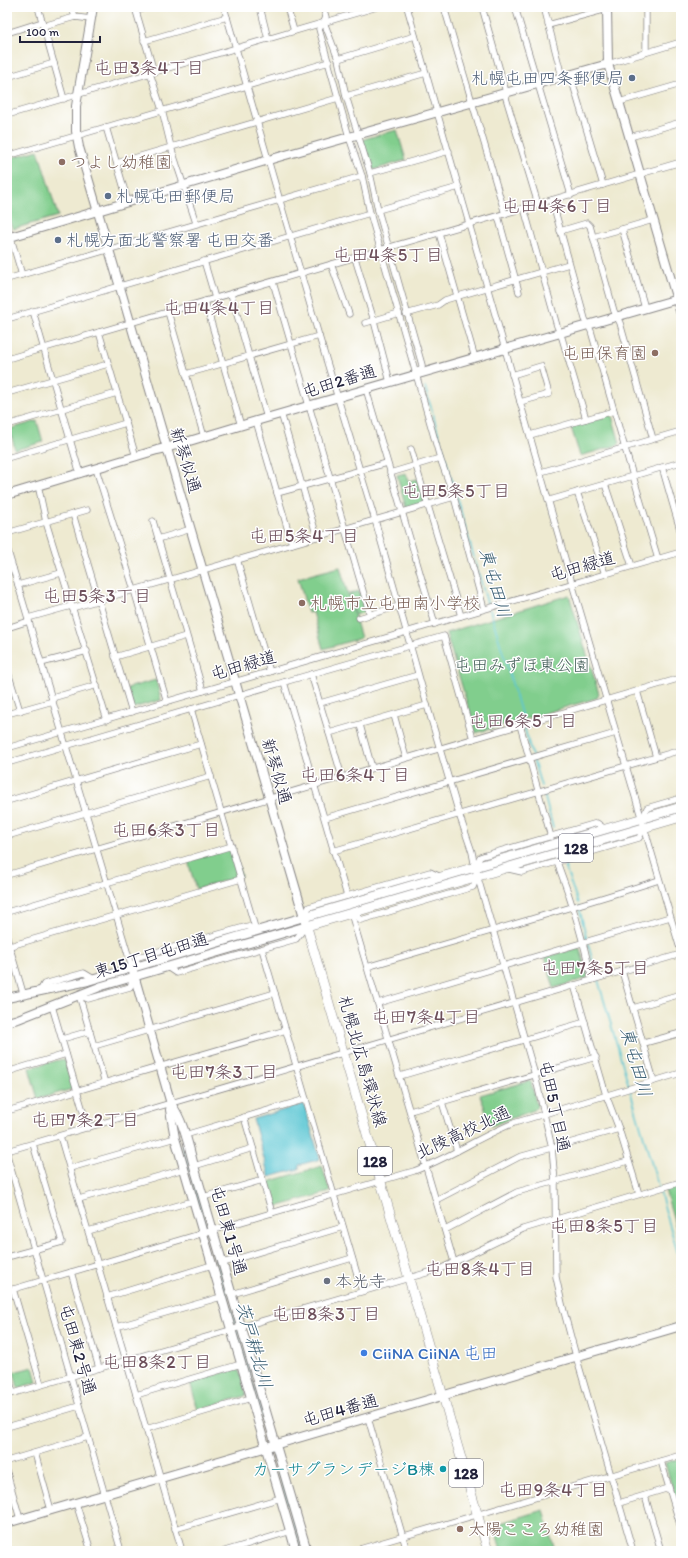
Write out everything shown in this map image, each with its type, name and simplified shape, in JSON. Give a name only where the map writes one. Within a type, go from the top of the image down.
[{"type":"main road","name":"128","points":[[305,921],[441,877],[681,807]]},
{"type":"main road","name":"128","points":[[305,921],[351,913],[681,817]]},
{"type":"main road","name":"札幌北広島環状線","points":[[305,921],[488,1551]]},
{"type":"street","points":[[38,7],[64,99]]},
{"type":"street","points":[[72,7],[75,17]]},
{"type":"street","name":"新琴似通","points":[[94,7],[76,106],[77,135],[108,249],[305,921]]},
{"type":"street","points":[[149,7],[136,11],[171,147],[196,223]]},
{"type":"street","name":"屯田5丁目通","points":[[224,7],[337,398],[407,632],[418,675],[459,814],[472,852],[477,877],[535,1075],[552,1148],[555,1182],[556,1277],[576,1356],[633,1551]]},
{"type":"street","points":[[260,7],[268,39]]},
{"type":"street","points":[[287,7],[294,31]]},
{"type":"street","points":[[323,7],[326,17],[319,29],[338,98],[370,173],[378,210],[422,367],[416,374]]},
{"type":"street","points":[[7,115],[377,7]]},
{"type":"street","points":[[7,1151],[681,953],[572,583],[550,500],[520,402],[407,7]]},
{"type":"street","points":[[444,7],[505,214]]},
{"type":"street","points":[[482,7],[506,92],[506,98],[538,204]]},
{"type":"street","points":[[515,7],[571,195]]},
{"type":"street","points":[[544,7],[548,25],[603,185]]},
{"type":"street","points":[[646,7],[646,52]]},
{"type":"street","points":[[548,25],[607,8],[608,64],[641,174],[653,220],[679,298],[681,314]]},
{"type":"street","points":[[7,33],[75,17],[91,19]]},
{"type":"street","points":[[144,41],[227,17]]},
{"type":"street","points":[[324,22],[338,59],[370,213],[440,458],[454,498],[487,608]]},
{"type":"street","points":[[338,59],[415,36]]},
{"type":"street","points":[[9,237],[681,42]]},
{"type":"street","points":[[7,156],[329,62]]},
{"type":"street","points":[[7,77],[54,63]]},
{"type":"street","points":[[346,96],[426,73]]},
{"type":"street","points":[[619,102],[681,84]]},
{"type":"street","points":[[117,163],[338,98]]},
{"type":"street","points":[[630,137],[681,122]]},
{"type":"street","points":[[106,127],[128,202]]},
{"type":"street","points":[[370,173],[449,151]]},
{"type":"street","points":[[7,359],[681,162]]},
{"type":"street","points":[[7,279],[362,176]]},
{"type":"street","points":[[378,210],[459,187]]},
{"type":"street","points":[[552,200],[569,264],[591,331],[658,558]]},
{"type":"street","points":[[524,208],[541,271],[586,419]]},
{"type":"street","points":[[7,318],[370,213]]},
{"type":"street","points":[[498,216],[519,292]]},
{"type":"street","points":[[593,236],[653,220]]},
{"type":"street","points":[[560,231],[587,223],[590,226],[653,439]]},
{"type":"street","points":[[7,225],[9,237],[22,275]]},
{"type":"street","points":[[622,229],[645,308]]},
{"type":"street","points":[[439,233],[475,358]]},
{"type":"street","points":[[355,258],[390,382]]},
{"type":"street","points":[[204,261],[215,298]]},
{"type":"street","points":[[331,264],[350,314]]},
{"type":"street","points":[[406,314],[458,296],[569,264]]},
{"type":"street","points":[[272,282],[370,615]]},
{"type":"street","points":[[231,294],[267,418]]},
{"type":"street","name":"屯田2番通","points":[[7,494],[80,474],[281,413],[679,298]]},
{"type":"street","points":[[205,301],[240,426]]},
{"type":"street","points":[[33,311],[80,474]]},
{"type":"street","points":[[168,312],[204,437]]},
{"type":"street","points":[[365,323],[399,313]]},
{"type":"street","points":[[99,332],[136,457]]},
{"type":"street","points":[[186,374],[319,336]]},
{"type":"street","points":[[7,393],[108,364]]},
{"type":"street","points":[[512,374],[541,366],[549,394],[520,402]]},
{"type":"street","points":[[366,389],[435,624]]},
{"type":"street","points":[[7,425],[117,393]]},
{"type":"street","points":[[530,435],[614,411]]},
{"type":"street","points":[[281,413],[317,537]]},
{"type":"street","points":[[256,421],[292,544]]},
{"type":"street","points":[[7,458],[126,423]]},
{"type":"street","points":[[541,472],[681,431]]},
{"type":"street","points":[[411,449],[461,616]]},
{"type":"street","points":[[390,473],[440,458]]},
{"type":"street","points":[[550,500],[681,462]]},
{"type":"street","points":[[277,493],[387,463]]},
{"type":"street","points":[[662,467],[681,533]]},
{"type":"street","points":[[96,469],[167,702]]},
{"type":"street","points":[[605,484],[632,566]]},
{"type":"street","points":[[38,485],[46,522],[61,573],[87,650],[107,720]]},
{"type":"street","points":[[577,492],[605,574]]},
{"type":"street","points":[[7,628],[72,607],[454,498]]},
{"type":"street","points":[[7,533],[87,510]]},
{"type":"street","points":[[73,514],[132,712]]},
{"type":"street","points":[[153,521],[203,691]]},
{"type":"street","points":[[158,539],[191,529]]},
{"type":"street","points":[[7,548],[10,569],[18,585],[132,968]]},
{"type":"street","name":"屯田緑道","points":[[7,748],[681,552]]},
{"type":"street","points":[[237,560],[270,672]]},
{"type":"street","points":[[18,585],[61,573]]},
{"type":"street","points":[[359,618],[399,606]]},
{"type":"street","points":[[115,657],[186,636]]},
{"type":"street","points":[[7,763],[444,636],[473,739]]},
{"type":"street","points":[[41,663],[87,650]]},
{"type":"street","points":[[7,668],[20,711]]},
{"type":"street","points":[[311,674],[342,777]]},
{"type":"street","points":[[320,703],[418,675]]},
{"type":"street","points":[[7,875],[681,678]]},
{"type":"street","points":[[284,682],[347,896]]},
{"type":"street","points":[[7,714],[97,685]]},
{"type":"street","points":[[637,691],[656,757]]},
{"type":"street","points":[[329,733],[427,705]]},
{"type":"street","points":[[191,710],[256,931]]},
{"type":"street","points":[[394,715],[406,758]]},
{"type":"street","points":[[523,724],[533,758],[538,791],[552,837]]},
{"type":"street","points":[[360,725],[372,768]]},
{"type":"street","points":[[325,818],[616,733]]},
{"type":"street","points":[[7,801],[201,744]]},
{"type":"street","points":[[334,851],[681,750]]},
{"type":"street","points":[[7,836],[211,776]]},
{"type":"street","points":[[642,819],[647,808],[681,798]]},
{"type":"street","points":[[475,868],[480,857],[597,823],[606,829]]},
{"type":"street","points":[[508,868],[522,872],[639,838],[644,828]]},
{"type":"street","points":[[7,912],[232,846]]},
{"type":"street","points":[[557,862],[577,906],[595,979]]},
{"type":"street","points":[[167,967],[176,973],[296,939],[305,921],[309,907],[430,872],[441,877]]},
{"type":"street","points":[[10,946],[115,914],[241,879]]},
{"type":"street","points":[[367,966],[577,906],[660,880]]},
{"type":"street","points":[[351,913],[454,1262]]},
{"type":"street","points":[[378,1003],[670,917]]},
{"type":"street","name":"東15丁目屯田通","points":[[7,998],[23,993],[40,991],[94,979],[256,931],[305,921]]},
{"type":"street","name":"東15丁目屯田通","points":[[7,1022],[102,986],[167,967],[305,921]]},
{"type":"street","points":[[7,938],[23,993]]},
{"type":"street","points":[[262,949],[362,1291]]},
{"type":"street","name":"屯田東1号通","points":[[132,968],[171,1104],[170,1110],[175,1138],[193,1201],[223,1263],[232,1294],[241,1364],[251,1398],[271,1446],[281,1498],[296,1551]]},
{"type":"street","points":[[622,971],[654,1081],[681,1073]]},
{"type":"street","points":[[574,985],[606,1095],[619,1129],[639,1194]]},
{"type":"street","points":[[94,1046],[275,993]]},
{"type":"street","points":[[633,1008],[681,994]]},
{"type":"street","points":[[79,995],[105,1083]]},
{"type":"street","points":[[52,1006],[88,1128]]},
{"type":"street","points":[[400,1076],[585,1022]]},
{"type":"street","points":[[7,1111],[286,1030]]},
{"type":"street","points":[[62,1039],[90,1031]]},
{"type":"street","points":[[644,1043],[681,1033]]},
{"type":"street","points":[[7,1072],[66,1054]]},
{"type":"street","points":[[410,1111],[596,1057]]},
{"type":"street","name":"北陵高校北通","points":[[7,1291],[425,1167],[493,1131],[544,1113],[654,1081]]},
{"type":"street","points":[[185,1135],[306,1099]]},
{"type":"street","points":[[442,1102],[457,1151]]},
{"type":"street","name":"屯田東1号通","points":[[171,1104],[175,1108],[185,1135],[204,1198],[212,1265],[221,1297],[236,1328],[271,1446],[307,1551]]},
{"type":"street","points":[[244,1117],[272,1213]]},
{"type":"street","points":[[436,1200],[519,1157],[619,1129]]},
{"type":"street","points":[[60,1136],[182,1551]]},
{"type":"street","points":[[70,1168],[175,1138]]},
{"type":"street","points":[[7,1257],[62,1242],[33,1144]]},
{"type":"street","points":[[194,1166],[253,1148]]},
{"type":"street","name":"屯田東2号通","points":[[7,1155],[121,1551]]},
{"type":"street","points":[[445,1230],[517,1192],[628,1161]]},
{"type":"street","points":[[79,1199],[184,1169]]},
{"type":"street","points":[[204,1198],[263,1180]]},
{"type":"street","points":[[7,1395],[440,1269],[510,1234],[556,1218],[681,1182]]},
{"type":"street","points":[[88,1231],[193,1201]]},
{"type":"street","points":[[223,1263],[343,1227]]},
{"type":"street","points":[[232,1294],[352,1258]]},
{"type":"street","points":[[107,1297],[212,1265]]},
{"type":"street","points":[[71,1272],[98,1368]]},
{"type":"street","points":[[13,1289],[41,1385]]},
{"type":"street","points":[[116,1327],[221,1297]]},
{"type":"street","name":"屯田4番通","points":[[7,1523],[681,1326]]},
{"type":"street","points":[[136,1395],[241,1364]]},
{"type":"street","points":[[7,1371],[13,1393]]},
{"type":"street","points":[[146,1429],[251,1398]]},
{"type":"street","points":[[7,1427],[79,1406]]},
{"type":"street","points":[[368,1418],[407,1551]]},
{"type":"street","points":[[7,1461],[88,1437]]},
{"type":"street","points":[[35,1452],[51,1510]]},
{"type":"street","points":[[353,1551],[681,1455]]},
{"type":"street","points":[[661,1461],[681,1528]]},
{"type":"street","points":[[7,1473],[20,1519]]},
{"type":"street","points":[[619,1503],[669,1488]]},
{"type":"street","points":[[645,1496],[661,1551]]},
{"type":"street","points":[[175,1529],[281,1498]]},
{"type":"street","points":[[76,1503],[91,1551]]},
{"type":"street","points":[[225,1551],[290,1532]]},
{"type":"green space","points":[[397,130],[406,160],[373,170],[371,168],[363,142],[364,139]]},
{"type":"green space","points":[[38,150],[58,216],[13,229],[7,213],[7,159]]},
{"type":"green space","points":[[610,415],[612,416],[620,443],[618,445],[580,456],[571,427]]},
{"type":"green space","points":[[37,421],[43,442],[15,450],[10,429]]},
{"type":"green space","points":[[406,473],[408,481],[417,479],[425,503],[406,508],[397,475]]},
{"type":"green space","points":[[340,567],[361,638],[323,649],[313,612],[308,613],[298,578]]},
{"type":"green space","points":[[359,591],[365,612],[355,615],[349,594]]},
{"type":"green space","name":"屯田みずほ東公園","points":[[569,595],[599,694],[597,698],[476,733],[446,633]]},
{"type":"green space","points":[[156,680],[161,700],[133,708],[127,688]]},
{"type":"green space","points":[[233,848],[241,876],[196,889],[188,861]]},
{"type":"green space","points":[[578,948],[580,949],[588,976],[587,978],[554,988],[545,957]]},
{"type":"green space","points":[[63,1059],[65,1061],[72,1089],[38,1099],[29,1068]]},
{"type":"green space","points":[[529,1081],[531,1082],[537,1107],[534,1110],[491,1126],[480,1095]]},
{"type":"green space","points":[[322,1166],[330,1192],[275,1207],[268,1182]]},
{"type":"green space","points":[[681,1185],[681,1244],[665,1190]]},
{"type":"green space","points":[[33,1367],[37,1382],[18,1388],[14,1372]]},
{"type":"green space","points":[[236,1369],[239,1370],[246,1393],[245,1396],[198,1410],[190,1382]]},
{"type":"green space","points":[[681,1458],[681,1517],[665,1463]]},
{"type":"green space","points":[[544,1510],[555,1551],[501,1551],[494,1525]]},
{"type":"water","points":[[304,1104],[320,1159],[299,1165],[299,1169],[269,1177],[253,1119]]},
{"type":"waterway","name":"東屯田川","points":[[425,387],[488,606]]},
{"type":"waterway","name":"東屯田川","points":[[490,610],[524,723]]},
{"type":"waterway","name":"東屯田川","points":[[524,726],[532,756]]},
{"type":"waterway","name":"東屯田川","points":[[533,759],[541,786]]},
{"type":"waterway","name":"東屯田川","points":[[544,794],[553,828]]},
{"type":"waterway","name":"東屯田川","points":[[565,867],[578,903]]},
{"type":"waterway","name":"東屯田川","points":[[579,907],[587,940]]},
{"type":"waterway","name":"東屯田川","points":[[588,944],[597,977]]},
{"type":"waterway","name":"東屯田川","points":[[598,980],[629,1086]]},
{"type":"waterway","name":"東屯田川","points":[[630,1090],[681,1264]]},
{"type":"waterway","name":"茨戸耕北川","points":[[182,1145],[207,1229]]},
{"type":"waterway","name":"茨戸耕北川","points":[[208,1233],[270,1442]]},
{"type":"waterway","name":"茨戸耕北川","points":[[272,1448],[302,1551]]},
{"type":"place","name":"札幌屯田四条郵便局","points":[[632,78]]},
{"type":"place","name":"つよし幼稚園","points":[[62,162]]},
{"type":"place","name":"札幌屯田郵便局","points":[[108,196]]},
{"type":"place","name":"札幌方面北警察署 屯田交番","points":[[58,240]]},
{"type":"place","name":"屯田保育園","points":[[655,353]]},
{"type":"place","name":"札幌市立屯田南小学校","points":[[302,603]]},
{"type":"place","name":"本光寺","points":[[327,1281]]},
{"type":"place","name":"CiiNA CiiNA 屯田","points":[[364,1353]]},
{"type":"place","name":"カーサグランデージB棟","points":[[443,1469]]},
{"type":"place","name":"太陽こころ幼稚園","points":[[460,1529]]},
{"type":"district","name":"屯田3条4丁目","points":[[149,68]]},
{"type":"district","name":"屯田4条6丁目","points":[[557,206]]},
{"type":"district","name":"屯田4条5丁目","points":[[388,255]]},
{"type":"district","name":"屯田4条4丁目","points":[[219,308]]},
{"type":"district","name":"屯田5条5丁目","points":[[456,491]]},
{"type":"district","name":"屯田5条4丁目","points":[[304,536]]},
{"type":"district","name":"屯田5条3丁目","points":[[97,596]]},
{"type":"district","name":"屯田6条5丁目","points":[[523,721]]},
{"type":"district","name":"屯田6条4丁目","points":[[355,775]]},
{"type":"district","name":"屯田6条3丁目","points":[[166,830]]},
{"type":"district","name":"屯田7条5丁目","points":[[595,968]]},
{"type":"district","name":"屯田7条4丁目","points":[[426,1017]]},
{"type":"district","name":"屯田7条3丁目","points":[[224,1072]]},
{"type":"district","name":"屯田7条2丁目","points":[[85,1120]]},
{"type":"district","name":"屯田8条5丁目","points":[[604,1226]]},
{"type":"district","name":"屯田8条4丁目","points":[[480,1269]]},
{"type":"district","name":"屯田8条3丁目","points":[[326,1314]]},
{"type":"district","name":"屯田8条2丁目","points":[[157,1362]]},
{"type":"district","name":"屯田9条4丁目","points":[[553,1490]]}]
